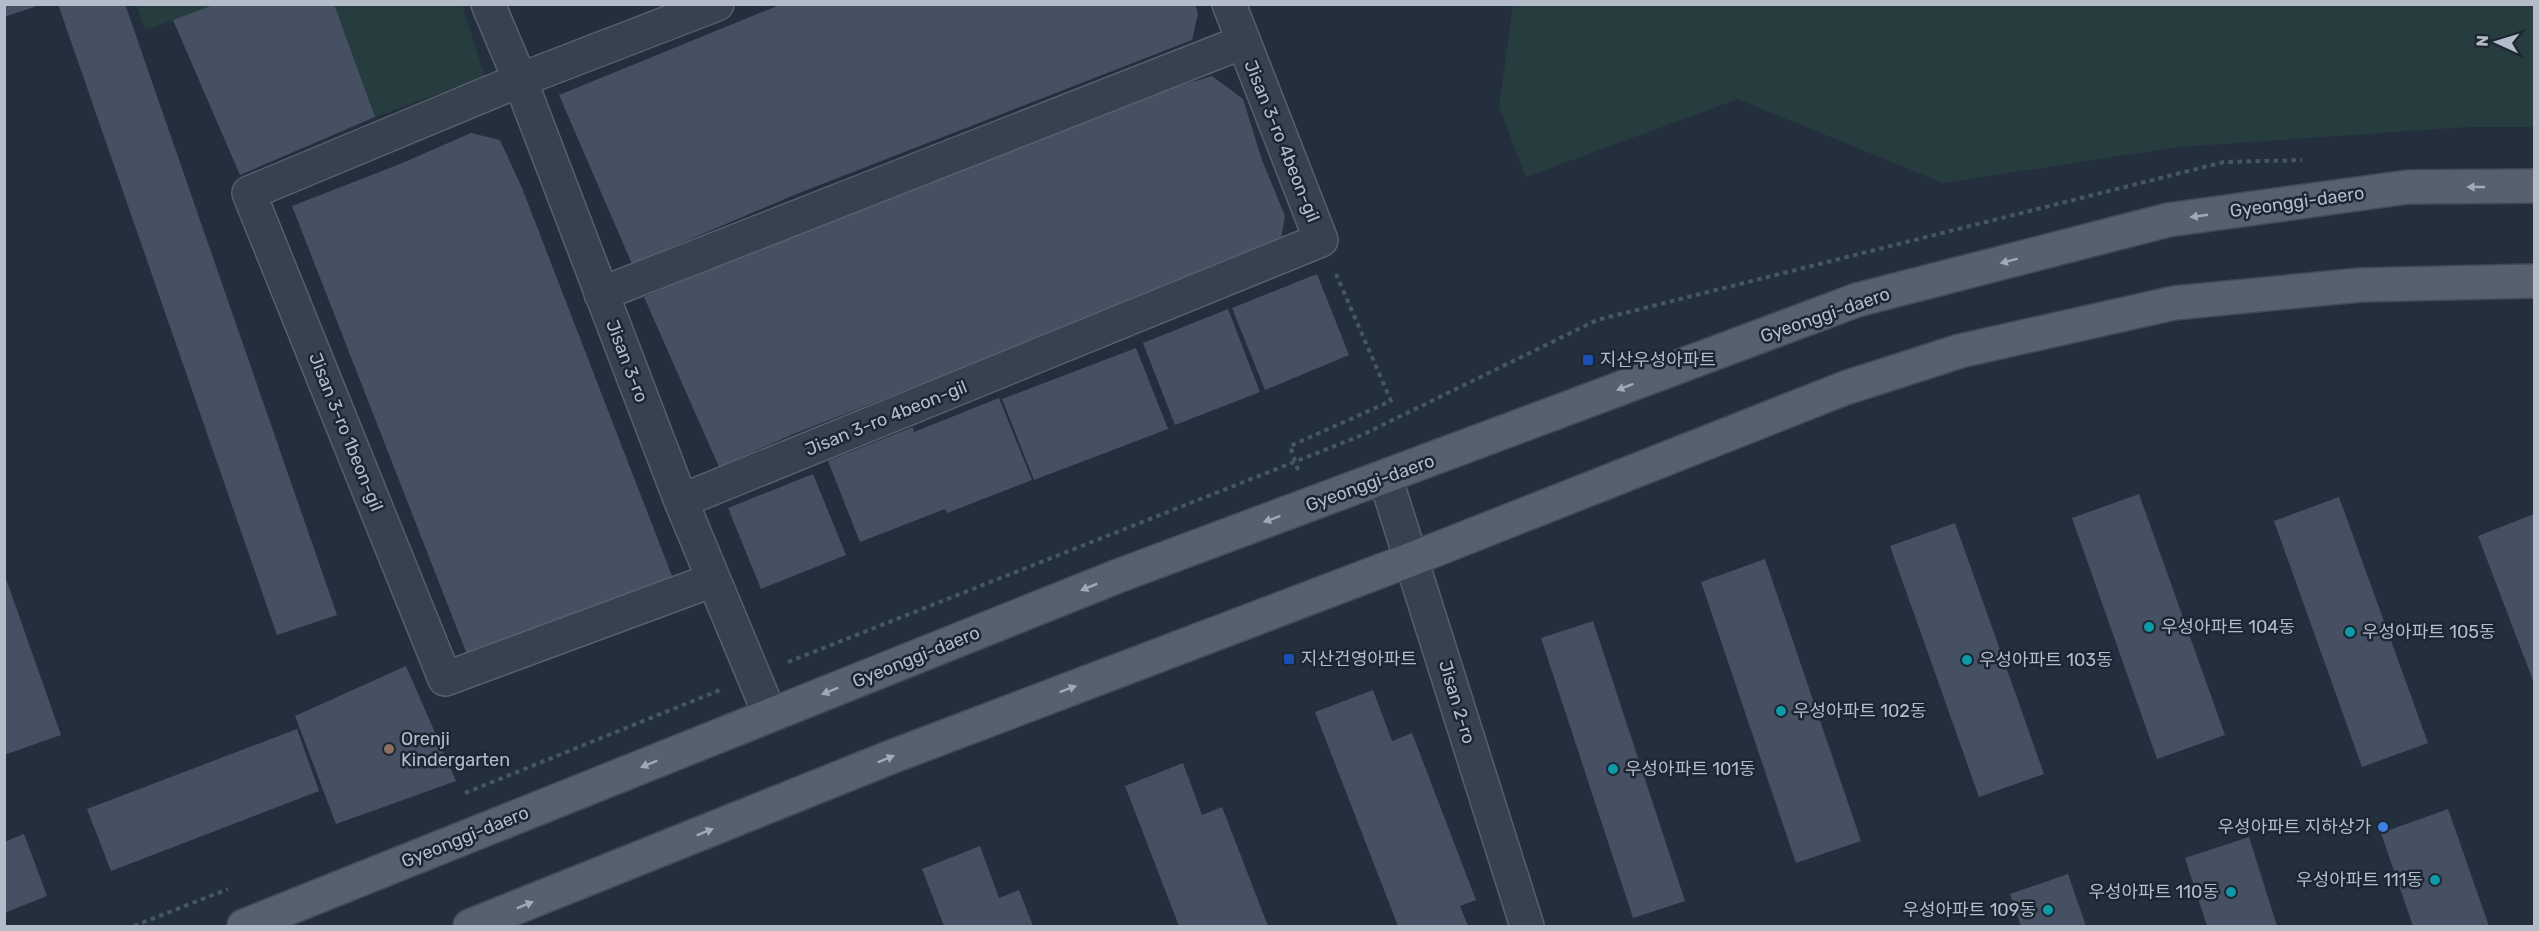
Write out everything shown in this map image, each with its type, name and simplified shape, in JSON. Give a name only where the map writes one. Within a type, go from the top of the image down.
[{"type":"main road","name":"Gyeonggi-daero","points":[[243,927],[1118,576],[1857,300],[2168,220],[2408,187],[2535,186]]},
{"type":"main road","points":[[470,927],[891,757],[1412,559],[1845,388],[1960,351],[2174,303],[2360,285],[2535,281]]},
{"type":"street","name":"Jisan 3-ro","points":[[488,4],[520,80],[681,501],[770,715]]},
{"type":"street","points":[[520,80],[717,4]]},
{"type":"street","points":[[1229,4],[1243,42]]},
{"type":"street","name":"Jisan 3-ro 4beon-gil","points":[[601,294],[1243,42],[1321,240],[681,501]]},
{"type":"street","name":"Jisan 3-ro 1beon-gil","points":[[520,80],[249,193],[445,679],[713,580]]},
{"type":"street","name":"Jisan 2-ro","points":[[1385,477],[1527,927]]},
{"type":"path","points":[[1311,505],[1290,446],[1391,401],[1321,240]]},
{"type":"green space","points":[[136,4],[216,5],[145,30]]},
{"type":"green space","points":[[334,5],[462,5],[485,77],[375,117]]},
{"type":"green space","points":[[1513,5],[2534,5],[2534,127],[2467,127],[2179,147],[1943,183],[1738,99],[1526,177],[1499,107]]},
{"type":"building","points":[[4,4],[40,4],[40,5],[4,17]]},
{"type":"building","points":[[58,4],[125,4],[337,615],[277,635]]},
{"type":"building","points":[[216,4],[334,4],[375,117],[240,175],[173,20]]},
{"type":"building","points":[[782,4],[1195,4],[1198,14],[1192,40],[794,195],[632,264],[559,95]]},
{"type":"building","points":[[1212,76],[1243,99],[1262,160],[1285,216],[1280,244],[791,435],[719,467],[644,297],[882,198],[1162,91]]},
{"type":"building","points":[[471,133],[500,140],[522,188],[672,576],[576,620],[470,662],[292,206],[400,164]]},
{"type":"building","points":[[1317,274],[1349,355],[1265,390],[1232,308]]},
{"type":"building","points":[[1228,309],[1260,392],[1175,425],[1143,343]]},
{"type":"building","points":[[1136,348],[1168,429],[1034,480],[1002,399]]},
{"type":"building","points":[[999,398],[1032,480],[947,513],[945,509],[860,542],[828,461],[913,427],[914,432]]},
{"type":"building","points":[[813,474],[846,555],[761,589],[728,508]]},
{"type":"building","name":"우성아파트 104동","points":[[2139,494],[2225,735],[2157,759],[2072,518]]},
{"type":"building","name":"우성아파트 105동","points":[[2339,497],[2428,743],[2362,767],[2274,521]]},
{"type":"building","points":[[2534,514],[2534,683],[2478,536]]},
{"type":"building","name":"우성아파트 103동","points":[[1955,523],[2044,774],[1979,797],[1890,546]]},
{"type":"building","name":"우성아파트 102동","points":[[1765,559],[1861,841],[1796,863],[1701,582]]},
{"type":"building","points":[[4,573],[61,735],[4,755]]},
{"type":"building","name":"우성아파트 101동","points":[[1593,621],[1685,901],[1633,918],[1541,638]]},
{"type":"building","points":[[406,666],[456,781],[336,824],[295,716]]},
{"type":"building","points":[[1373,690],[1392,741],[1412,733],[1476,900],[1460,906],[1468,926],[1398,926],[1315,712]]},
{"type":"building","points":[[297,729],[319,791],[111,871],[87,809]]},
{"type":"building","points":[[1183,763],[1202,815],[1222,807],[1268,926],[1179,926],[1125,786]]},
{"type":"building","name":"우성아파트 111동","points":[[2448,809],[2489,926],[2413,926],[2381,833]]},
{"type":"building","points":[[24,834],[47,896],[4,913],[4,842]]},
{"type":"building","name":"우성아파트 110동","points":[[2249,837],[2277,926],[2207,926],[2185,858]]},
{"type":"building","points":[[980,846],[999,898],[1019,890],[1033,926],[944,926],[922,869]]},
{"type":"building","name":"우성아파트 109동","points":[[2068,874],[2086,926],[2021,926],[2010,894]]},
{"type":"place","name":"지산우성아파트","points":[[1588,360]]},
{"type":"place","name":"우성아파트 104동","points":[[2149,627]]},
{"type":"place","name":"우성아파트 105동","points":[[2350,632]]},
{"type":"place","name":"지산건영아파트","points":[[1289,659]]},
{"type":"place","name":"우성아파트 103동","points":[[1967,660]]},
{"type":"place","name":"우성아파트 102동","points":[[1781,711]]},
{"type":"place","name":"Orenji Kindergarten","points":[[389,749]]},
{"type":"place","name":"우성아파트 101동","points":[[1613,769]]},
{"type":"place","name":"우성아파트 지하상가","points":[[2383,827]]},
{"type":"place","name":"우성아파트 111동","points":[[2435,880]]},
{"type":"place","name":"우성아파트 110동","points":[[2231,892]]},
{"type":"place","name":"우성아파트 109동","points":[[2048,910]]}]
